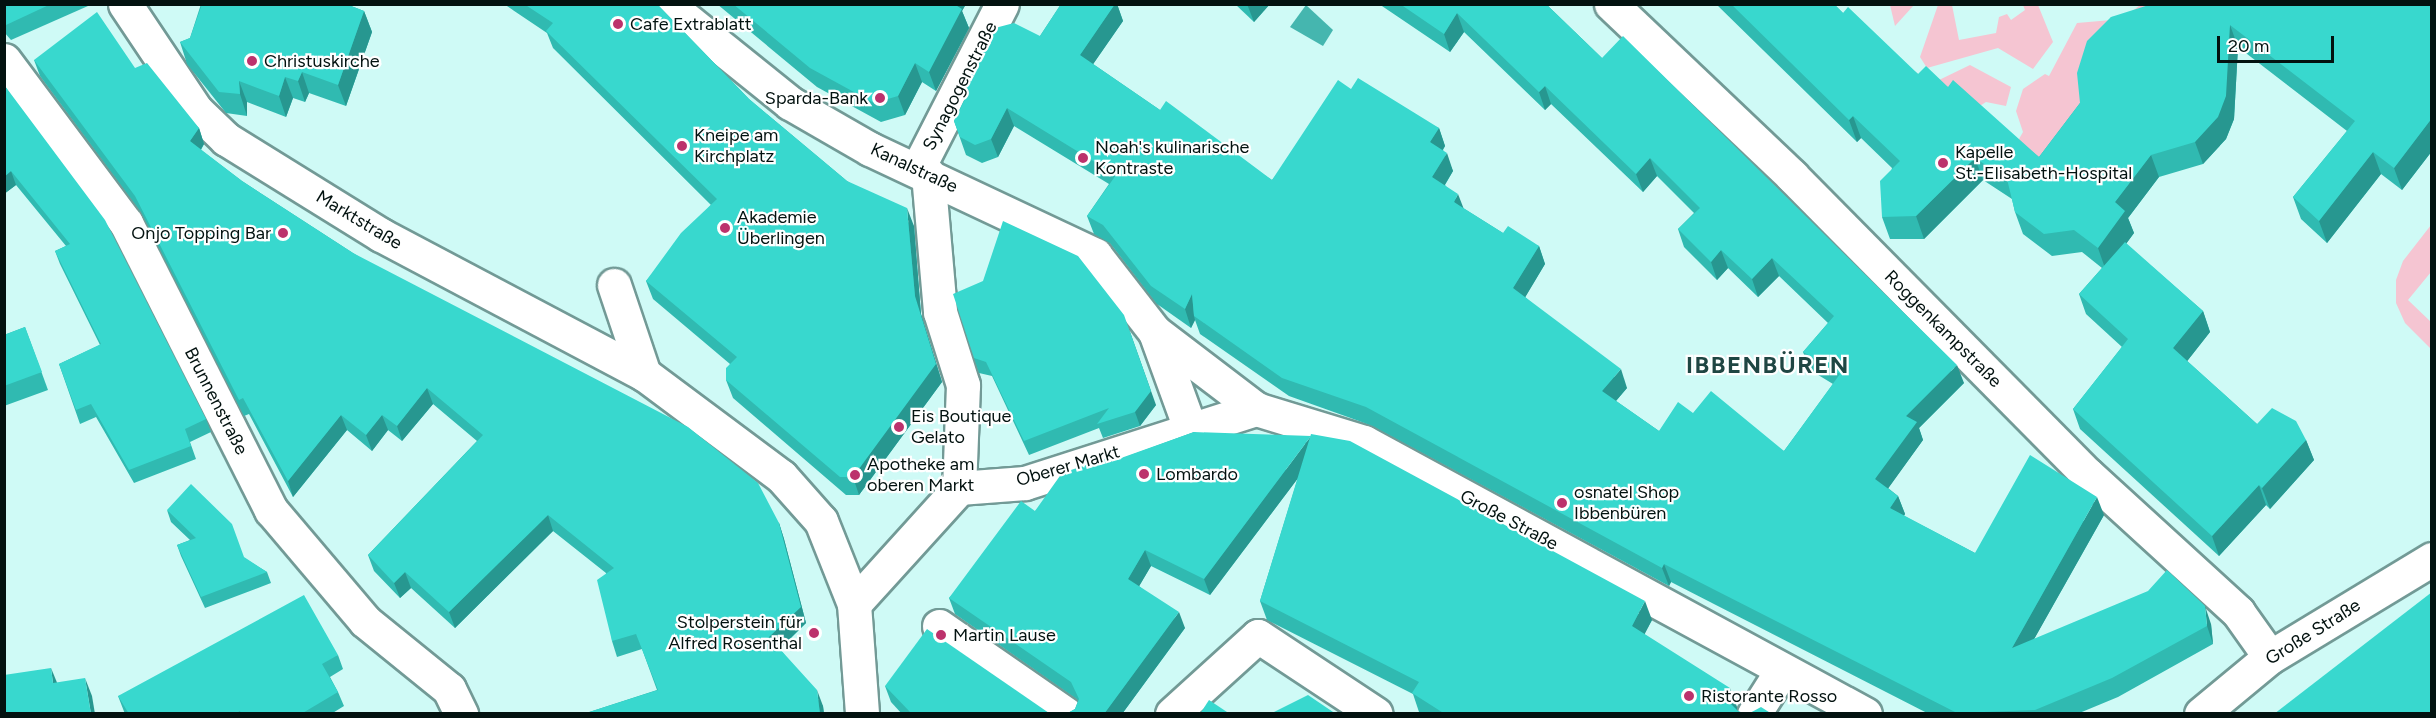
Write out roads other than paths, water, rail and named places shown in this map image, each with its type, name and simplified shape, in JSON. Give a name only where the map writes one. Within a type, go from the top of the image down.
[{"type":"street","name":"Marktstraße","points":[[125,4],[196,110],[226,139],[381,235],[644,374],[781,476],[821,521],[854,604]]},
{"type":"street","name":"Kanalstraße","points":[[667,4],[790,103],[870,149],[923,171],[1095,255],[1150,325]]},
{"type":"street","name":"Synagogenstraße","points":[[959,488],[963,385],[940,312],[923,171],[1002,4]]},
{"type":"street","name":"Roggenkampstraße","points":[[1611,4],[1800,184],[2087,474],[2238,612],[2270,657]]},
{"type":"street","name":"Brunnenstraße","points":[[7,68],[126,223],[271,510],[365,621],[449,689],[461,714]]},
{"type":"street","points":[[614,285],[644,374]]},
{"type":"street","points":[[1150,325],[1190,428]]},
{"type":"street","name":"Große Straße","points":[[1150,325],[1256,409],[1364,442],[1865,714]]},
{"type":"street","name":"Oberer Markt","points":[[959,488],[1024,483],[1190,428],[1256,409]]},
{"type":"street","points":[[862,714],[854,604],[959,488]]},
{"type":"street","name":"Große Straße","points":[[2201,714],[2270,657],[2432,559]]},
{"type":"street","points":[[939,626],[1066,714]]},
{"type":"street","points":[[1172,714],[1258,636],[1376,714]]},
{"type":"street","points":[[1754,714],[1782,670]]},
{"type":"water","points":[[1306,5],[1333,30],[1323,46],[1290,27]]},
{"type":"place","name":"Cafe Extrablatt","points":[[618,24]]},
{"type":"place","name":"Christuskirche","points":[[252,61]]},
{"type":"place","name":"Sparda-Bank","points":[[880,98]]},
{"type":"place","name":"Kneipe am Kirchplatz","points":[[682,146]]},
{"type":"place","name":"Noah's kulinarische Kontraste","points":[[1083,158]]},
{"type":"place","name":"Kapelle St.-Elisabeth-Hospital","points":[[1943,163]]},
{"type":"place","name":"Akademie Überlingen","points":[[725,228]]},
{"type":"place","name":"Onjo Topping Bar","points":[[283,233]]},
{"type":"place","name":"Eis Boutique Gelato","points":[[899,427]]},
{"type":"place","name":"Lombardo","points":[[1144,474]]},
{"type":"place","name":"Apotheke am oberen Markt","points":[[855,475]]},
{"type":"place","name":"osnatel Shop Ibbenbüren","points":[[1562,503]]},
{"type":"place","name":"Stolperstein für Alfred Rosenthal","points":[[814,633]]},
{"type":"place","name":"Martin Lause","points":[[941,635]]},
{"type":"place","name":"Ristorante Rosso","points":[[1689,696]]},
{"type":"district","name":"IBBENBÜREN","points":[[1768,365]]}]
